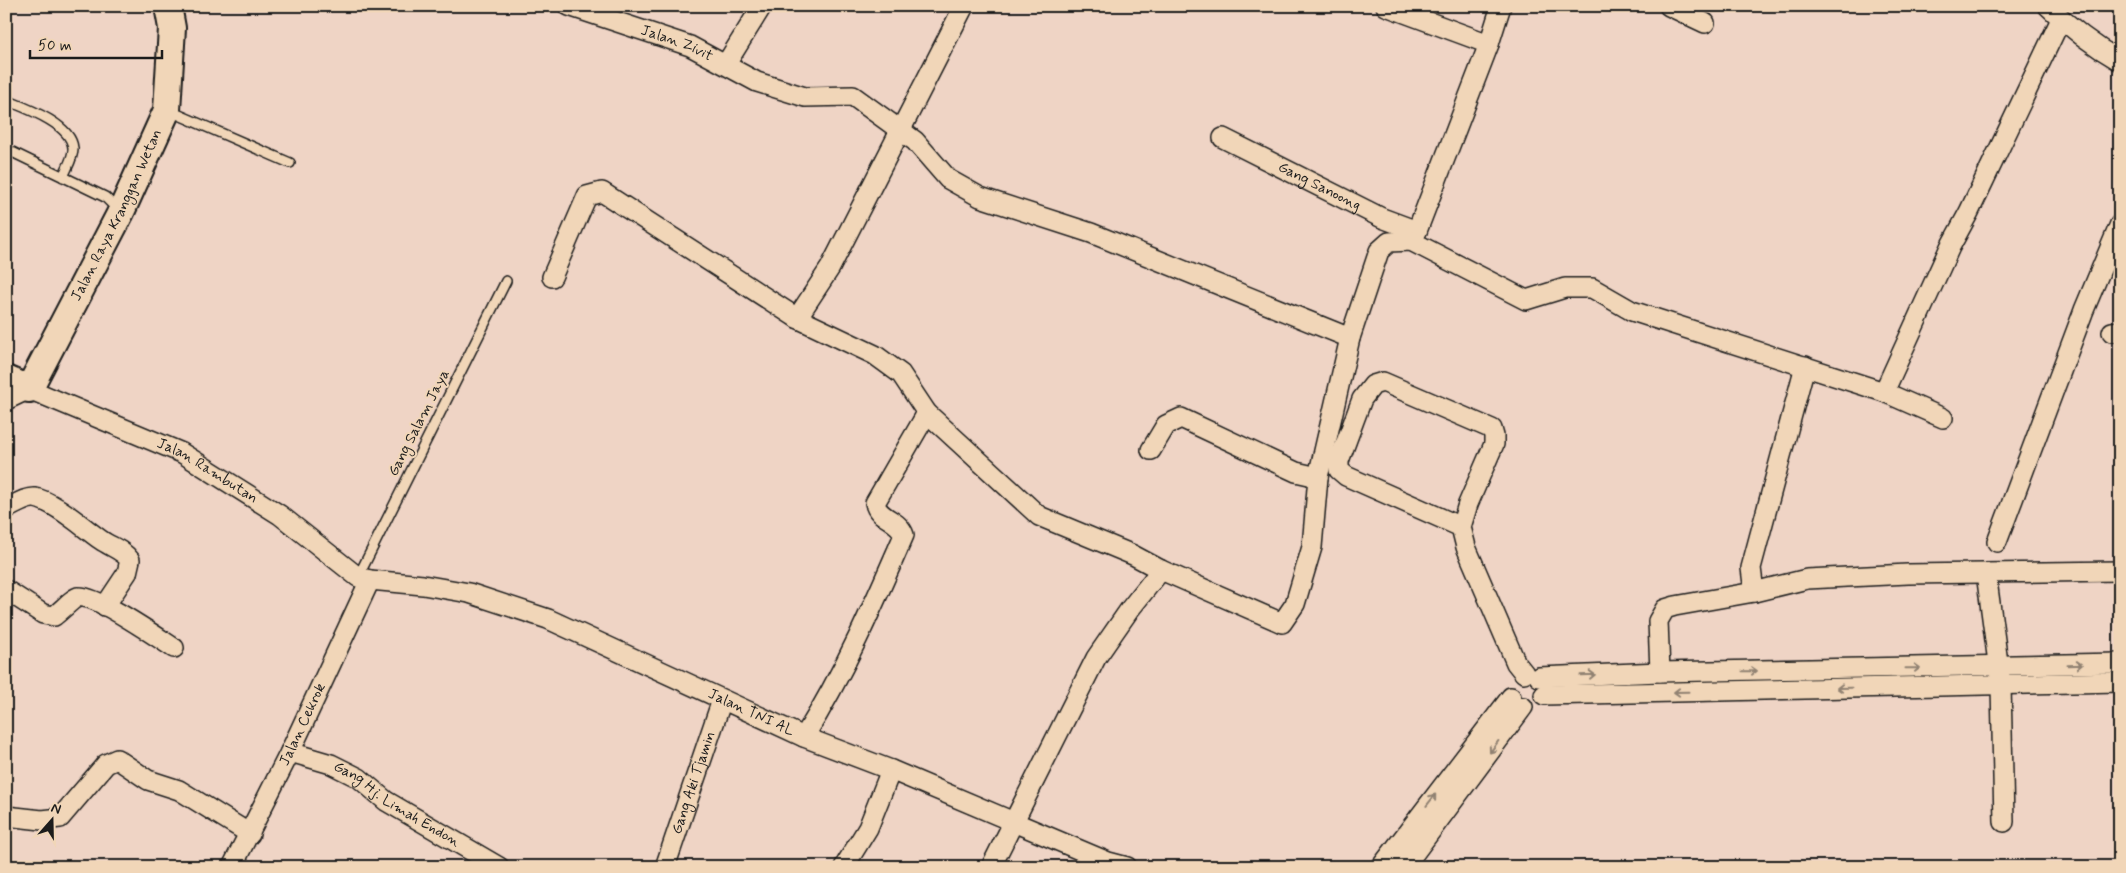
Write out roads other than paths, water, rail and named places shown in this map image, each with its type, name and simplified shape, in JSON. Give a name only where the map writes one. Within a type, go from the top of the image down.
[{"type":"main road","name":"Jalan Raya Kranggan Wetan","points":[[18,384],[121,212],[167,110],[172,28],[168,6]]},
{"type":"street","name":"Jalan Zivit","points":[[569,6],[606,12],[690,46],[758,82],[805,97],[853,96],[915,140],[948,179],[980,197],[1091,233],[1350,338]]},
{"type":"street","points":[[726,64],[762,6]]},
{"type":"street","points":[[797,318],[830,268],[888,159],[900,131],[964,6]]},
{"type":"street","points":[[1386,6],[1489,44]]},
{"type":"street","points":[[552,278],[586,196],[602,192],[797,318],[876,355],[901,374],[927,413],[1039,516],[1133,554],[1161,570],[1282,623],[1295,604],[1312,548],[1318,477],[1350,338],[1379,251],[1389,242],[1414,236],[1489,44],[1501,6]]},
{"type":"street","points":[[1669,6],[1705,23]]},
{"type":"street","points":[[1884,392],[1950,247],[1969,212],[2055,13],[2104,52],[2120,61]]},
{"type":"street","name":"Gang Sanoong","points":[[1223,138],[1382,218],[1526,300],[1565,288],[1592,288],[1632,311],[1884,392],[1943,418]]},
{"type":"street","points":[[1998,542],[2084,310],[2120,224]]},
{"type":"street","points":[[1754,592],[1751,568],[1805,366]]},
{"type":"street","points":[[1461,527],[1346,476],[1340,470],[1339,461],[1362,399],[1373,385],[1382,382],[1492,429],[1494,444],[1468,504],[1461,527],[1466,547],[1524,672],[1544,683],[1544,695],[1538,704],[1531,708],[1517,702],[1509,690],[1512,682],[1524,672],[2000,676],[2120,682]]},
{"type":"street","points":[[6,400],[18,384]]},
{"type":"street","name":"Jalan Rambutan","points":[[18,384],[182,453],[280,515],[364,578]]},
{"type":"street","points":[[804,737],[827,701],[855,648],[904,535],[900,526],[880,513],[875,503],[927,413]]},
{"type":"street","points":[[1151,450],[1166,425],[1180,418],[1296,472],[1318,477]]},
{"type":"street","points":[[6,509],[28,499],[44,501],[70,516],[103,541],[126,554],[130,560],[127,573],[105,606]]},
{"type":"street","points":[[991,867],[1096,658],[1130,609],[1161,570]]},
{"type":"street","points":[[1660,672],[1658,621],[1665,609],[1754,592],[1807,579],[1908,574],[2120,572]]},
{"type":"street","points":[[1986,573],[2000,676],[2004,822]]},
{"type":"street","name":"Jalan TNI AL","points":[[364,578],[423,585],[470,594],[548,619],[804,737],[891,770],[1108,862],[1127,867]]},
{"type":"street","name":"Jalan Cekrok","points":[[232,867],[290,752],[364,578]]},
{"type":"street","points":[[6,590],[43,614],[54,616],[73,599],[87,597],[174,648]]},
{"type":"street","points":[[1544,695],[2000,676],[2120,663]]},
{"type":"street","name":"Gang Aki Tjamin","points":[[665,867],[722,700]]},
{"type":"street","points":[[1381,867],[1416,820],[1517,702]]},
{"type":"street","points":[[1404,867],[1431,833],[1517,702]]},
{"type":"street","name":"Gang Hj. Limah Endon","points":[[290,752],[331,764],[359,778],[386,801],[499,867]]},
{"type":"street","points":[[6,816],[42,820],[60,818],[106,764],[117,759],[148,780],[179,790],[250,834]]},
{"type":"street","points":[[844,867],[868,828],[891,770]]},
{"type":"street","points":[[1416,820],[1431,833]]},
{"type":"lane","points":[[6,100],[58,126],[71,138],[74,150],[63,178]]},
{"type":"lane","points":[[167,110],[290,163]]},
{"type":"lane","points":[[6,149],[105,197],[121,212]]},
{"type":"lane","name":"Gang Salam Jaya","points":[[364,578],[506,282]]}]
